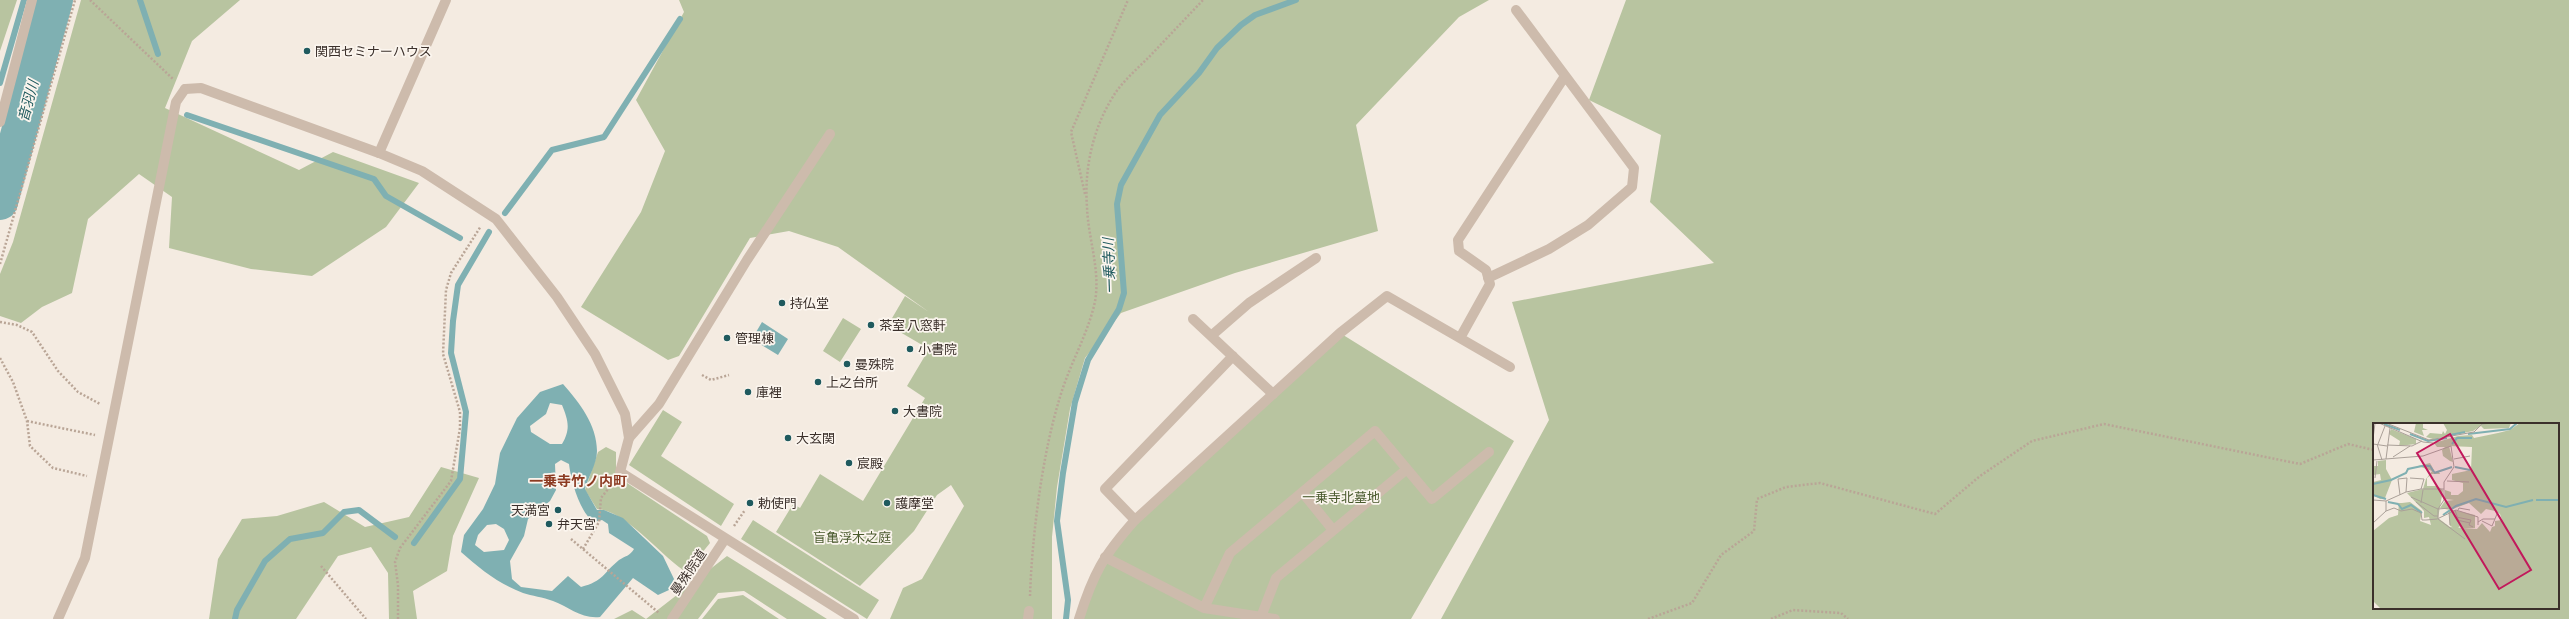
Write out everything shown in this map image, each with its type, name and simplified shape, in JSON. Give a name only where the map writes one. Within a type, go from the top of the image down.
[{"type":"street","points":[[0,122],[32,0]]},
{"type":"street","points":[[379,153],[446,0]]},
{"type":"street","points":[[1488,278],[1549,248],[1588,225],[1632,187],[1634,168],[1516,10]]},
{"type":"street","points":[[1460,338],[1490,284],[1486,270],[1459,251],[1458,240],[1565,76]]},
{"type":"street","points":[[58,619],[85,558],[176,102],[185,89],[201,88],[379,153],[422,172],[489,214],[557,297],[595,354],[625,414],[629,438],[620,472],[854,619]]},
{"type":"street","points":[[629,438],[659,404],[747,260],[830,134]]},
{"type":"street","points":[[1211,336],[1249,303],[1316,258]]},
{"type":"street","points":[[1079,619],[1090,582],[1105,557],[1135,520],[1340,333],[1387,296],[1510,367]]},
{"type":"street","points":[[1193,319],[1273,394]]},
{"type":"street","points":[[1135,520],[1105,489],[1233,356]]},
{"type":"street","points":[[1204,608],[1230,553],[1375,431],[1432,499],[1489,452]]},
{"type":"street","points":[[1261,617],[1276,578],[1407,469]]},
{"type":"street","points":[[1302,493],[1333,530]]},
{"type":"street","name":"曼殊院道","points":[[672,619],[725,539]]},
{"type":"street","points":[[1105,557],[1204,608],[1275,619]]},
{"type":"path","points":[[0,264],[75,0]]},
{"type":"path","points":[[90,0],[185,89]]},
{"type":"path","points":[[1029,615],[1040,502],[1052,423],[1060,395],[1090,324],[1095,304],[1096,278],[1088,226],[1086,198],[1071,132],[1128,0]]},
{"type":"path","points":[[1086,198],[1091,150],[1099,126],[1114,95],[1203,0]]},
{"type":"path","points":[[398,619],[398,586],[395,562],[400,548],[451,481],[460,428],[460,412],[443,354],[446,290],[451,273],[489,214]]},
{"type":"path","points":[[0,322],[17,325],[32,332],[58,371],[78,392],[114,412]]},
{"type":"path","points":[[0,358],[13,382],[27,421],[30,446],[53,468],[101,479]]},
{"type":"path","points":[[702,375],[711,380],[729,375]]},
{"type":"path","points":[[27,421],[109,438]]},
{"type":"path","points":[[1648,619],[1692,602],[1721,555],[1754,531],[1757,498],[1786,487],[1820,482],[1935,514],[1980,476],[2032,441],[2104,424],[2300,464],[2348,444],[2373,450]]},
{"type":"path","points":[[583,549],[599,522],[601,498],[620,472]]},
{"type":"path","points":[[571,539],[659,614]]},
{"type":"path","points":[[321,566],[366,619]]},
{"type":"path","points":[[1771,619],[1793,610],[1841,613],[1848,619]]},
{"type":"green space","points":[[0,0],[17,0],[0,51]]},
{"type":"green space","points":[[81,0],[240,0],[192,41],[165,108],[299,170],[333,152],[419,183],[386,227],[312,276],[251,269],[169,248],[172,197],[139,174],[88,219],[72,293],[42,307],[21,323],[0,316],[0,274],[13,242]]},
{"type":"green space","name":"盲亀浮木之庭","points":[[679,0],[1489,0],[1459,17],[1356,125],[1378,231],[1235,273],[1121,313],[1085,358],[1070,409],[1057,487],[1052,537],[1052,619],[890,619],[903,588],[922,579],[964,506],[951,485],[937,495],[914,531],[860,586],[776,532],[793,504],[800,508],[820,474],[863,501],[925,398],[907,386],[929,349],[888,325],[905,296],[929,312],[838,247],[789,231],[750,238],[679,356],[668,360],[581,307],[641,212],[665,151],[636,100],[684,12]]},
{"type":"green space","points":[[1626,0],[2569,0],[2569,619],[1441,619],[1549,420],[1512,302],[1714,263],[1650,202],[1661,135],[1589,100]]},
{"type":"green space","points":[[843,318],[861,329],[840,362],[823,351]]},
{"type":"green space","name":"一乗寺北墓地","points":[[1340,333],[1514,441],[1411,619],[1081,619],[1111,547]]},
{"type":"green space","points":[[663,410],[682,422],[661,456],[734,504],[721,526],[629,465]]},
{"type":"green space","points":[[606,447],[616,452],[616,470],[621,479],[707,536],[710,543],[693,564],[683,570],[630,524],[607,511],[597,509],[585,490],[598,452]]},
{"type":"green space","points":[[441,467],[479,478],[453,536],[447,571],[413,591],[417,619],[389,619],[388,573],[371,547],[338,556],[296,619],[209,619],[218,559],[242,519],[277,516],[324,502],[365,527],[409,517]]},
{"type":"green space","points":[[753,520],[879,600],[867,619],[741,539]]},
{"type":"green space","points":[[727,556],[827,619],[787,619],[744,591],[718,593],[698,619],[646,619]]},
{"type":"green space","points":[[743,595],[779,619],[702,619],[718,599]]},
{"type":"green space","points":[[632,610],[646,619],[614,619]]},
{"type":"water","points":[[762,322],[788,339],[778,355],[752,339]]},
{"type":"water","points":[[563,384],[581,406],[594,432],[597,451],[597,456],[585,489],[597,510],[604,510],[623,518],[663,556],[674,579],[669,590],[658,595],[633,578],[600,617],[587,616],[575,612],[559,603],[523,593],[498,581],[461,552],[464,535],[483,509],[495,484],[500,453],[517,418],[540,392]],"holes":[[[550,403],[562,405],[566,415],[568,429],[562,444],[550,444],[531,432],[530,426],[546,414]],[[561,460],[569,464],[577,496],[584,512],[589,518],[594,522],[602,520],[608,524],[609,533],[634,549],[629,555],[619,560],[603,576],[589,585],[581,587],[568,576],[552,591],[521,587],[512,579],[510,561],[524,536],[528,519],[550,501],[556,490],[555,464]],[[496,524],[504,529],[509,540],[504,550],[484,552],[475,545],[478,535],[487,525]]]},
{"type":"waterway","points":[[0,83],[24,0]]},
{"type":"waterway","name":"音羽川","points":[[0,202],[55,0]]},
{"type":"waterway","points":[[140,0],[158,54]]},
{"type":"waterway","name":"一乗寺川","points":[[1066,619],[1068,600],[1057,521],[1063,473],[1075,402],[1088,360],[1119,309],[1124,293],[1117,204],[1121,185],[1160,115],[1199,73],[1217,48],[1241,25],[1255,15],[1296,0]]},
{"type":"waterway","points":[[505,213],[552,150],[604,137],[680,19]]},
{"type":"waterway","points":[[187,115],[374,179],[386,196],[460,238]]},
{"type":"waterway","points":[[414,543],[460,479],[466,412],[451,353],[453,321],[458,285],[489,232]]},
{"type":"waterway","points":[[235,619],[237,610],[265,561],[290,539],[323,533],[344,512],[359,510],[395,537]]},
{"type":"place","name":"関西セミナーハウス","points":[[307,51]]},
{"type":"place","name":"持仏堂","points":[[782,303]]},
{"type":"place","name":"茶室 八窓軒","points":[[871,325]]},
{"type":"place","name":"管理棟","points":[[727,338]]},
{"type":"place","name":"小書院","points":[[910,349]]},
{"type":"place","name":"曼殊院","points":[[847,364]]},
{"type":"place","name":"上之台所","points":[[818,382]]},
{"type":"place","name":"庫裡","points":[[748,392]]},
{"type":"place","name":"大書院","points":[[895,411]]},
{"type":"place","name":"大玄関","points":[[788,438]]},
{"type":"place","name":"宸殿","points":[[849,463]]},
{"type":"place","name":"勅使門","points":[[750,503]]},
{"type":"place","name":"護摩堂","points":[[887,503]]},
{"type":"place","name":"天満宮","points":[[558,510]]},
{"type":"place","name":"弁天宮","points":[[549,524]]},
{"type":"district","name":"一乗寺竹ノ内町","points":[[578,481]]}]
